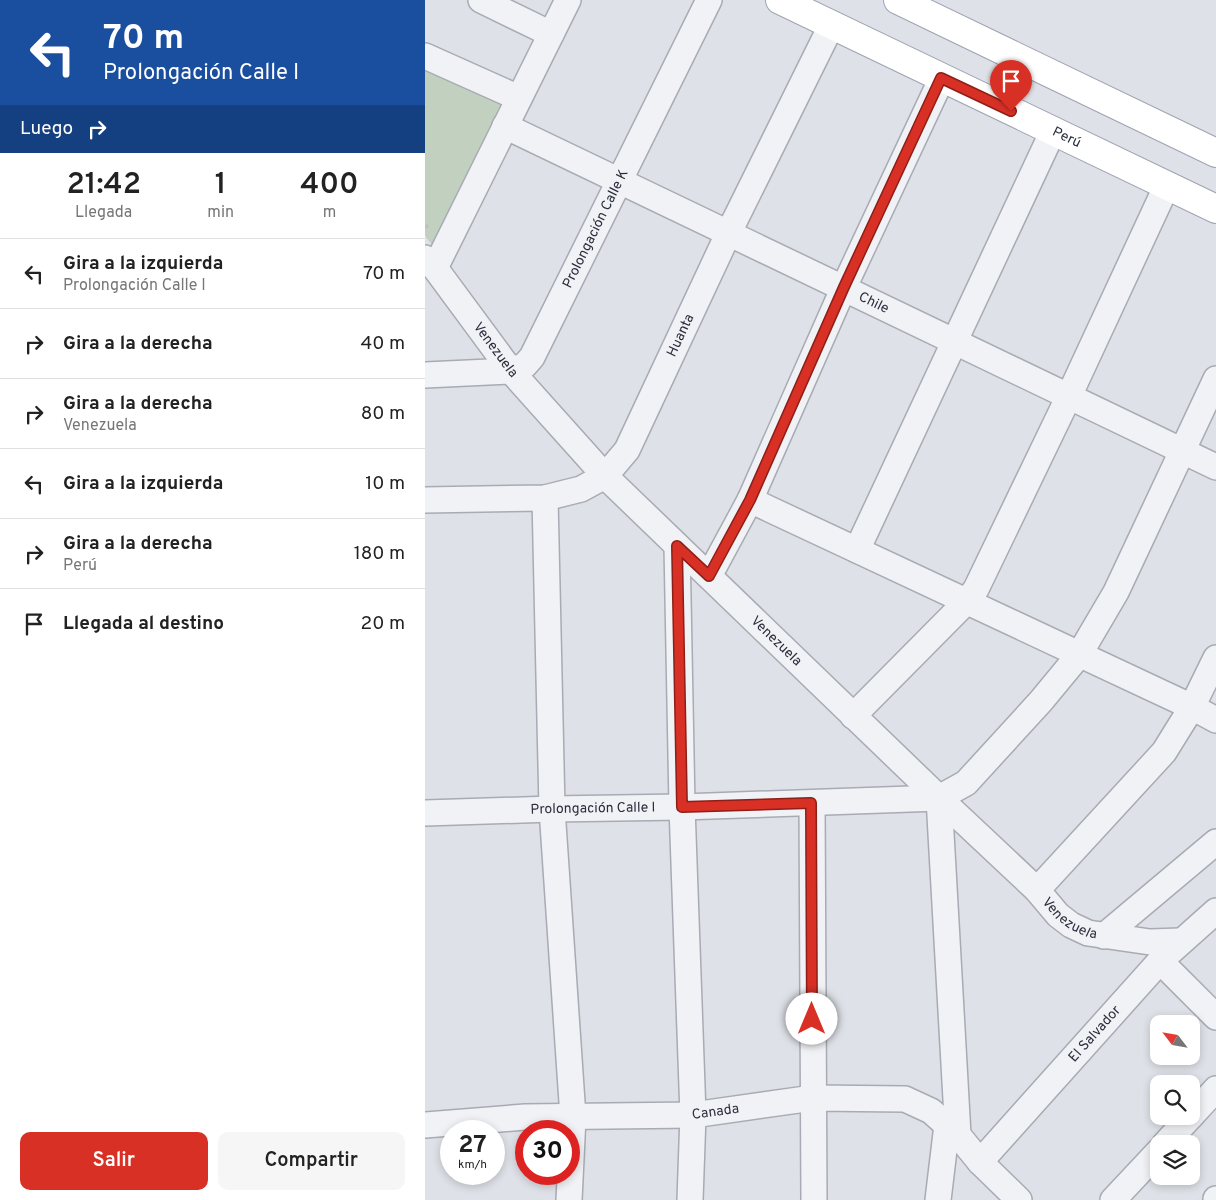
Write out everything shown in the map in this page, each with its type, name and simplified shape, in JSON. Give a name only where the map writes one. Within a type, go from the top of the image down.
[{"type":"main road","name":"Perú","points":[[780,0],[1216,209]]},
{"type":"main road","points":[[898,0],[1216,153]]},
{"type":"street","points":[[481,0],[551,34]]},
{"type":"street","points":[[430,263],[505,126],[568,0]]},
{"type":"street","name":"Prolongación Calle K","points":[[425,376],[511,371],[525,365],[532,357],[621,181],[709,0]]},
{"type":"street","name":"Huanta","points":[[425,500],[545,498],[581,489],[605,476],[627,450],[729,232],[832,24]]},
{"type":"street","points":[[425,56],[519,98]]},
{"type":"street","points":[[709,576],[750,500],[844,287],[941,78]]},
{"type":"street","name":"Chile","points":[[505,126],[1216,466]]},
{"type":"street","points":[[857,550],[1053,131]]},
{"type":"street","points":[[853,716],[967,601],[976,589],[1069,396],[1167,185]]},
{"type":"street","name":"Venezuela","points":[[430,263],[511,371],[605,476],[853,716],[1037,890],[1059,915],[1071,925],[1088,933],[1150,942],[1181,941]]},
{"type":"street","points":[[938,1200],[953,1130],[939,798],[966,783],[1041,701],[1079,655],[1116,592],[1216,379]]},
{"type":"street","points":[[545,498],[552,809],[573,1117],[569,1200]]},
{"type":"street","points":[[750,500],[1192,707],[1216,720]]},
{"type":"street","points":[[677,546],[682,807],[693,1115],[690,1200]]},
{"type":"street","points":[[1037,890],[1163,752],[1192,707],[1216,658]]},
{"type":"street","name":"Prolongación Calle I","points":[[425,813],[939,798]]},
{"type":"street","points":[[811,803],[814,1200]]},
{"type":"street","points":[[1104,936],[1216,842]]},
{"type":"street","name":"El Salvador","points":[[981,1162],[1160,961],[1216,911]]},
{"type":"street","points":[[1160,961],[1216,1017]]},
{"type":"street","points":[[1200,1106],[1216,1089]]},
{"type":"street","name":"Canada","points":[[425,1126],[525,1117],[693,1115],[813,1098],[905,1099],[931,1111],[953,1130],[981,1162],[1019,1200]]},
{"type":"street","points":[[1173,1135],[1183,1125]]},
{"type":"street","points":[[1113,1200],[1150,1161]]},
{"type":"green space","points":[[425,61],[507,106],[433,246],[425,236]]},
{"type":"route","points":[[812,1019],[811,803],[682,807],[677,546],[709,576],[750,500],[844,287],[941,78],[1011,111]]}]
